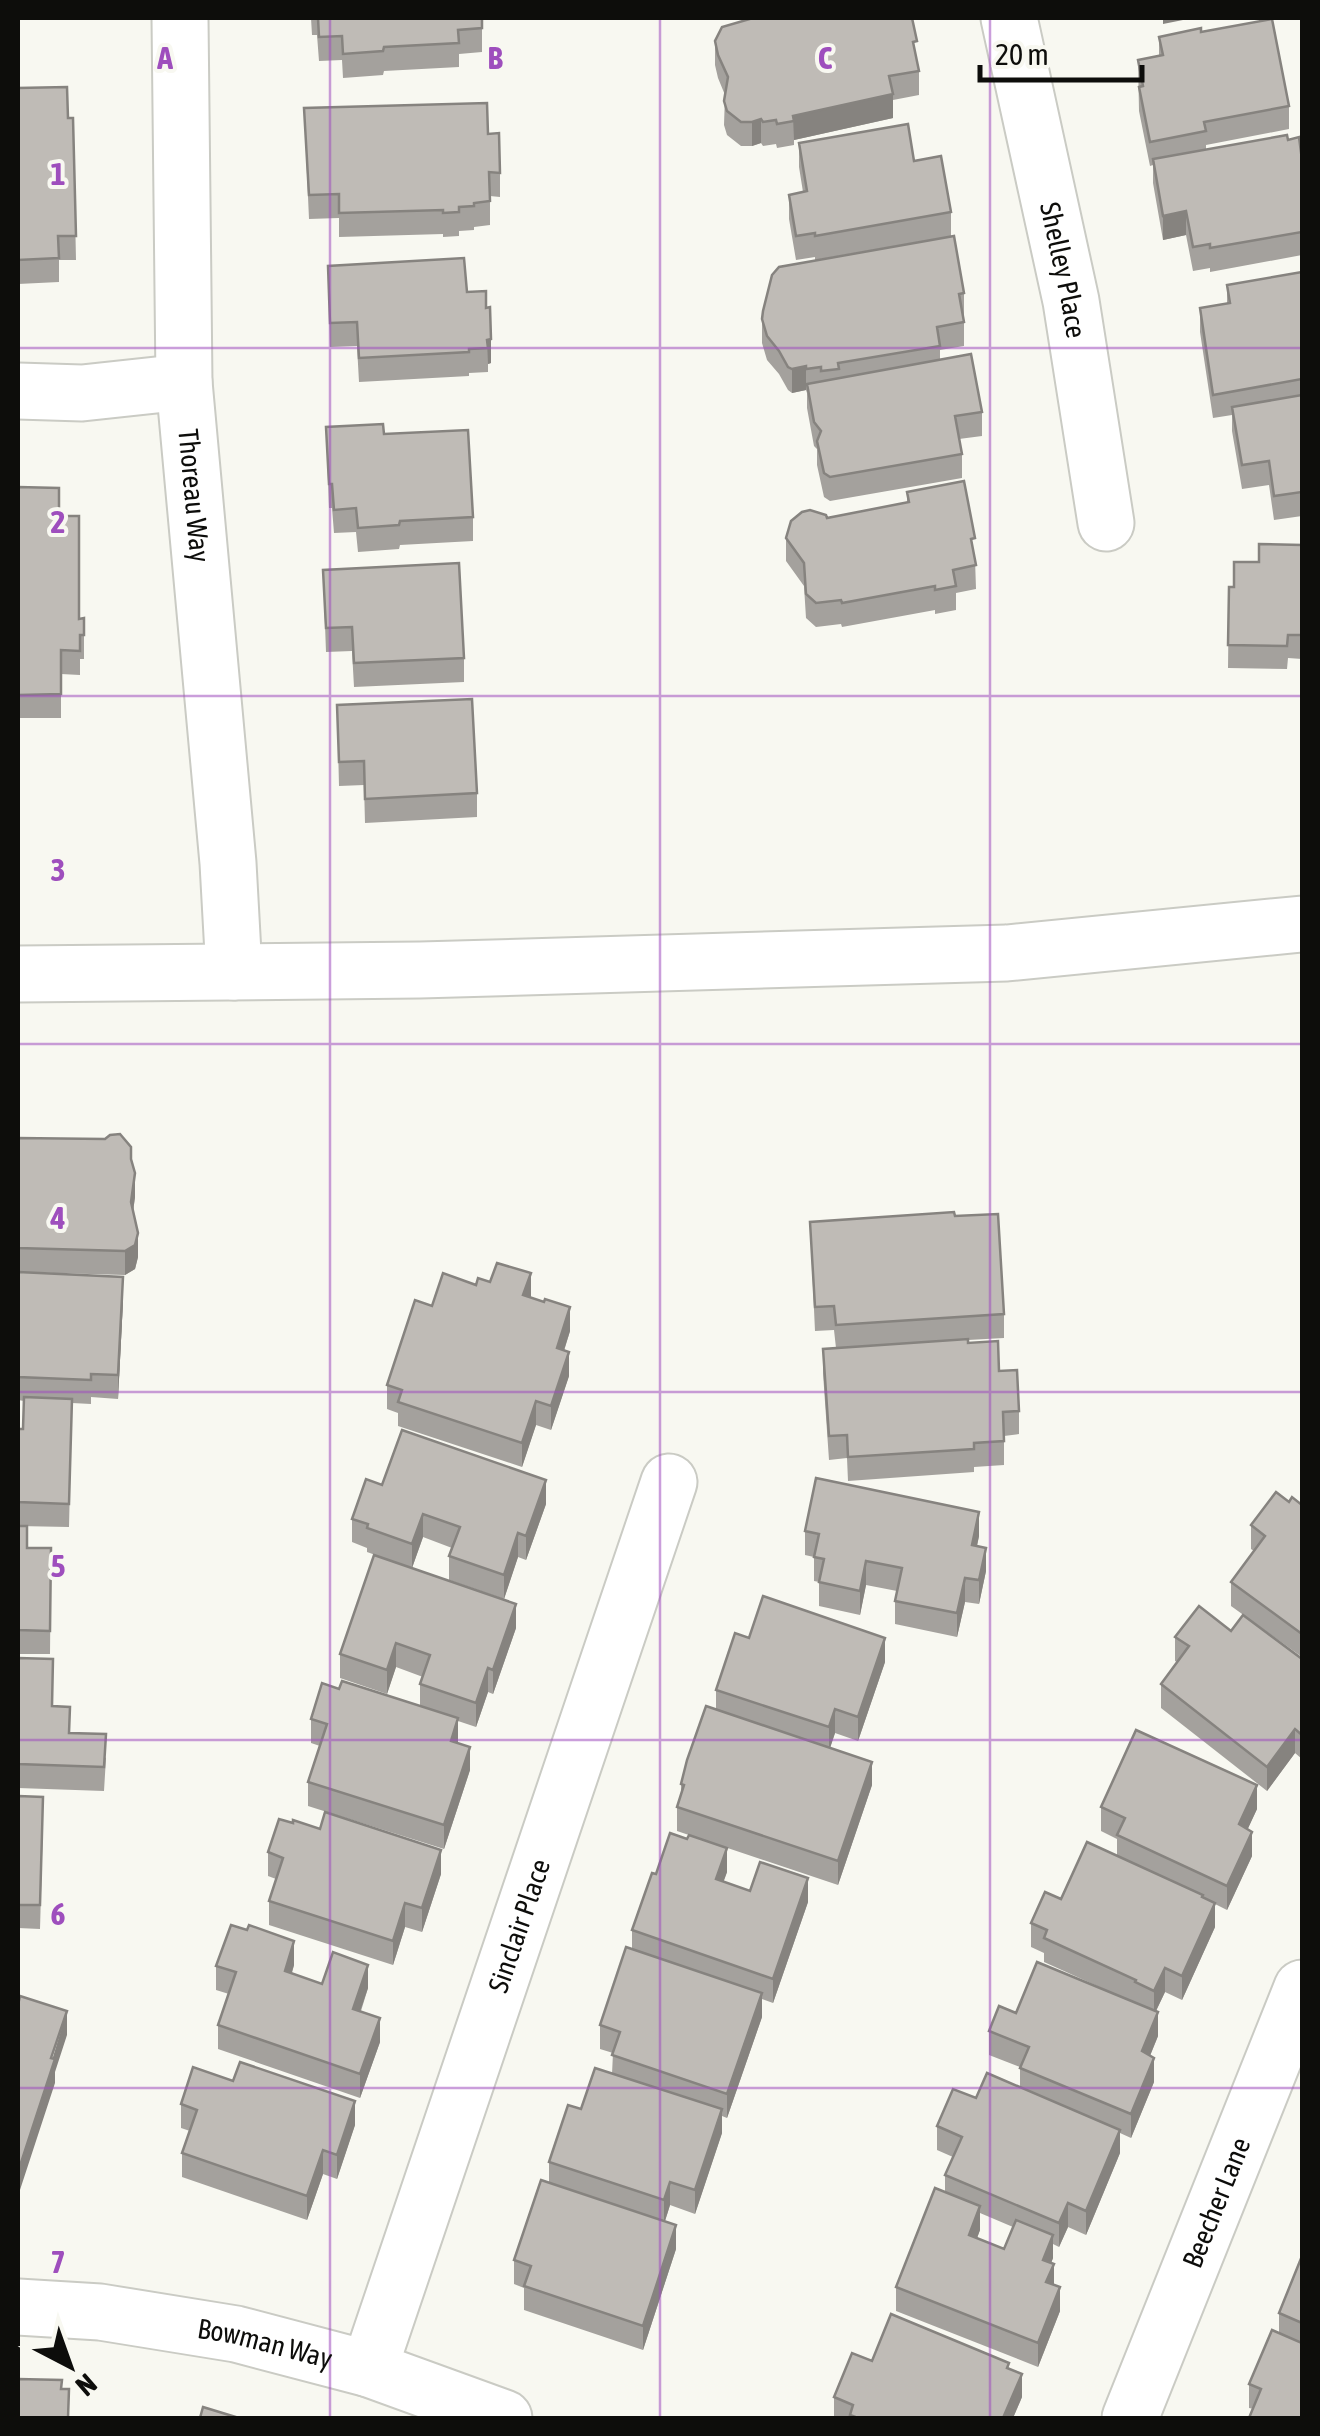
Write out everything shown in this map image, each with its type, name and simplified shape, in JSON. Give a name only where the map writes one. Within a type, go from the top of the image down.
[{"type":"street","name":"Thoreau Way","points":[[180,18],[184,382],[228,864],[234,972]]},
{"type":"street","name":"Shelley Place","points":[[1009,18],[1071,301],[1106,524]]},
{"type":"street","points":[[18,391],[82,393],[184,382]]},
{"type":"street","points":[[18,974],[420,970],[1008,953],[1302,924]]},
{"type":"street","name":"Sinclair Place","points":[[369,2368],[669,1482]]},
{"type":"street","name":"Beecher Lane","points":[[1130,2418],[1302,1988]]},
{"type":"street","name":"Bowman Way","points":[[18,2307],[100,2312],[236,2334],[369,2368],[504,2418]]},
{"type":"building","points":[[318,18],[482,18],[482,28],[458,30],[459,43],[384,47],[383,51],[343,54],[342,36],[319,37]]},
{"type":"building","points":[[753,18],[912,18],[919,71],[889,76],[893,94],[793,116],[794,121],[741,122],[727,111],[724,101],[728,77],[715,41],[722,27]]},
{"type":"building","points":[[1272,19],[1289,106],[1204,122],[1206,131],[1150,142],[1138,60],[1163,55],[1159,37]]},
{"type":"building","points":[[67,87],[68,118],[73,118],[76,236],[58,236],[59,258],[18,260],[18,88]]},
{"type":"building","points":[[487,103],[488,134],[499,133],[500,173],[489,172],[490,201],[459,207],[459,212],[339,213],[339,194],[309,195],[304,108]]},
{"type":"building","points":[[908,124],[914,161],[941,156],[951,212],[796,236],[789,195],[807,191],[799,143]]},
{"type":"building","points":[[1287,135],[1288,140],[1299,137],[1302,232],[1210,248],[1210,244],[1193,247],[1186,211],[1163,216],[1153,159]]},
{"type":"building","points":[[954,236],[964,293],[959,294],[964,322],[937,327],[940,346],[838,363],[839,369],[821,371],[821,367],[788,367],[767,336],[763,311],[772,275],[779,267]]},
{"type":"building","points":[[464,258],[467,292],[486,291],[486,308],[490,307],[488,348],[359,358],[357,322],[330,323],[328,266]]},
{"type":"building","points":[[1302,272],[1302,379],[1213,395],[1200,308],[1230,303],[1227,285]]},
{"type":"building","points":[[971,354],[982,412],[955,416],[962,454],[830,477],[824,473],[817,441],[821,431],[814,422],[807,384]]},
{"type":"building","points":[[1302,395],[1302,492],[1274,496],[1269,461],[1242,465],[1232,407]]},
{"type":"building","points":[[383,424],[384,434],[468,430],[473,517],[358,528],[356,508],[334,510],[326,427]]},
{"type":"building","points":[[964,481],[976,565],[953,570],[956,586],[935,590],[935,586],[842,603],[816,603],[806,594],[804,563],[786,538],[791,521],[802,512],[810,510],[827,518],[909,502],[907,492]]},
{"type":"building","points":[[18,487],[59,488],[59,516],[79,516],[79,619],[84,618],[84,635],[80,635],[80,651],[61,650],[61,694],[18,695]]},
{"type":"building","points":[[1259,544],[1302,545],[1302,635],[1288,635],[1287,646],[1228,645],[1229,587],[1234,587],[1234,562],[1259,562]]},
{"type":"building","points":[[459,563],[464,658],[354,663],[352,627],[326,628],[323,570]]},
{"type":"building","points":[[472,699],[477,793],[365,799],[364,761],[339,762],[337,705]]},
{"type":"building","points":[[120,1134],[131,1147],[135,1173],[131,1202],[138,1233],[135,1245],[125,1251],[18,1248],[18,1138],[105,1139]]},
{"type":"building","points":[[954,1212],[955,1216],[998,1214],[1004,1314],[836,1325],[834,1306],[815,1307],[810,1222]]},
{"type":"building","points":[[497,1263],[531,1273],[523,1295],[570,1307],[557,1348],[569,1352],[551,1406],[536,1401],[522,1443],[398,1402],[402,1390],[387,1385],[415,1300],[432,1306],[443,1273],[476,1285],[478,1278],[490,1282]]},
{"type":"building","points":[[18,1272],[123,1277],[118,1375],[91,1374],[91,1380],[18,1377]]},
{"type":"building","points":[[968,1339],[968,1343],[998,1341],[999,1371],[1017,1370],[1019,1411],[1003,1412],[1004,1441],[974,1443],[974,1449],[848,1457],[847,1435],[829,1436],[823,1349]]},
{"type":"building","points":[[24,1397],[72,1399],[69,1504],[18,1502],[18,1429],[23,1429]]},
{"type":"building","points":[[402,1430],[546,1480],[526,1536],[518,1533],[504,1575],[449,1556],[460,1527],[423,1514],[412,1544],[352,1519],[366,1479],[382,1485]]},
{"type":"building","points":[[816,1478],[979,1512],[972,1545],[986,1548],[979,1580],[965,1578],[957,1613],[895,1601],[902,1568],[866,1561],[860,1591],[819,1582],[824,1559],[814,1557],[819,1534],[805,1531]]},
{"type":"building","points":[[1276,1492],[1289,1502],[1292,1497],[1302,1505],[1302,1634],[1231,1582],[1265,1536],[1251,1525]]},
{"type":"building","points":[[18,1526],[27,1526],[27,1548],[51,1548],[50,1631],[18,1630]]},
{"type":"building","points":[[374,1555],[516,1604],[493,1670],[488,1668],[476,1703],[420,1684],[430,1655],[396,1643],[387,1670],[340,1654]]},
{"type":"building","points":[[763,1596],[885,1638],[858,1717],[835,1709],[829,1727],[716,1690],[735,1633],[749,1638]]},
{"type":"building","points":[[1199,1606],[1231,1631],[1243,1615],[1302,1659],[1302,1735],[1295,1729],[1267,1767],[1161,1684],[1189,1646],[1175,1637]]},
{"type":"building","points":[[18,1658],[53,1659],[52,1706],[70,1707],[69,1733],[106,1734],[104,1767],[18,1764]]},
{"type":"building","points":[[342,1681],[458,1718],[451,1741],[470,1747],[444,1825],[308,1782],[327,1724],[311,1719],[322,1683],[339,1689]]},
{"type":"building","points":[[706,1706],[872,1762],[838,1861],[677,1807],[687,1760]]},
{"type":"building","points":[[1136,1730],[1257,1785],[1239,1824],[1252,1832],[1227,1886],[1117,1835],[1125,1818],[1101,1807]]},
{"type":"building","points":[[18,1796],[43,1797],[40,1905],[18,1905]]},
{"type":"building","points":[[325,1812],[441,1850],[422,1908],[405,1903],[393,1941],[269,1901],[283,1858],[268,1852],[279,1819],[320,1829]]},
{"type":"building","points":[[670,1833],[727,1848],[716,1879],[750,1891],[760,1862],[808,1878],[773,1979],[632,1930]]},
{"type":"building","points":[[1087,1842],[1215,1903],[1182,1976],[1165,1968],[1154,1991],[1044,1938],[1047,1930],[1031,1923],[1045,1892],[1061,1899]]},
{"type":"building","points":[[231,1925],[247,1930],[249,1925],[294,1941],[285,1971],[322,1984],[333,1952],[368,1965],[353,2009],[380,2018],[360,2074],[218,2025],[236,1972],[216,1966]]},
{"type":"building","points":[[626,1947],[762,1993],[727,2094],[612,2055],[620,2032],[600,2025]]},
{"type":"building","points":[[1037,1962],[1158,2012],[1142,2051],[1154,2058],[1131,2114],[1020,2068],[1029,2047],[989,2031],[999,2006],[1016,2013]]},
{"type":"building","points":[[20,1996],[67,2011],[18,2172],[18,2005]]},
{"type":"building","points":[[240,2062],[355,2101],[337,2155],[323,2150],[307,2196],[182,2153],[197,2110],[181,2104],[193,2067],[233,2081]]},
{"type":"building","points":[[595,2068],[722,2109],[695,2190],[670,2182],[664,2200],[549,2162],[568,2105],[581,2109]]},
{"type":"building","points":[[987,2073],[1120,2130],[1086,2211],[1068,2203],[1059,2223],[945,2175],[962,2137],[937,2126],[953,2089],[976,2098]]},
{"type":"building","points":[[541,2180],[676,2225],[643,2326],[524,2286],[531,2266],[514,2260]]},
{"type":"building","points":[[935,2188],[980,2206],[969,2235],[1004,2249],[1016,2220],[1053,2235],[1043,2260],[1054,2264],[1046,2282],[1060,2287],[1038,2343],[896,2287]]},
{"type":"building","points":[[1302,2256],[1302,2323],[1279,2313]]},
{"type":"building","points":[[891,2314],[1009,2363],[1007,2368],[1022,2374],[1003,2418],[850,2415],[853,2405],[834,2397],[852,2353],[872,2361]]},
{"type":"building","points":[[1272,2330],[1302,2343],[1302,2418],[1249,2418],[1261,2389],[1249,2384]]},
{"type":"building","points":[[18,2379],[62,2380],[61,2389],[69,2389],[68,2418],[18,2418]]},
{"type":"building","points":[[203,2407],[239,2418],[200,2418]]}]
